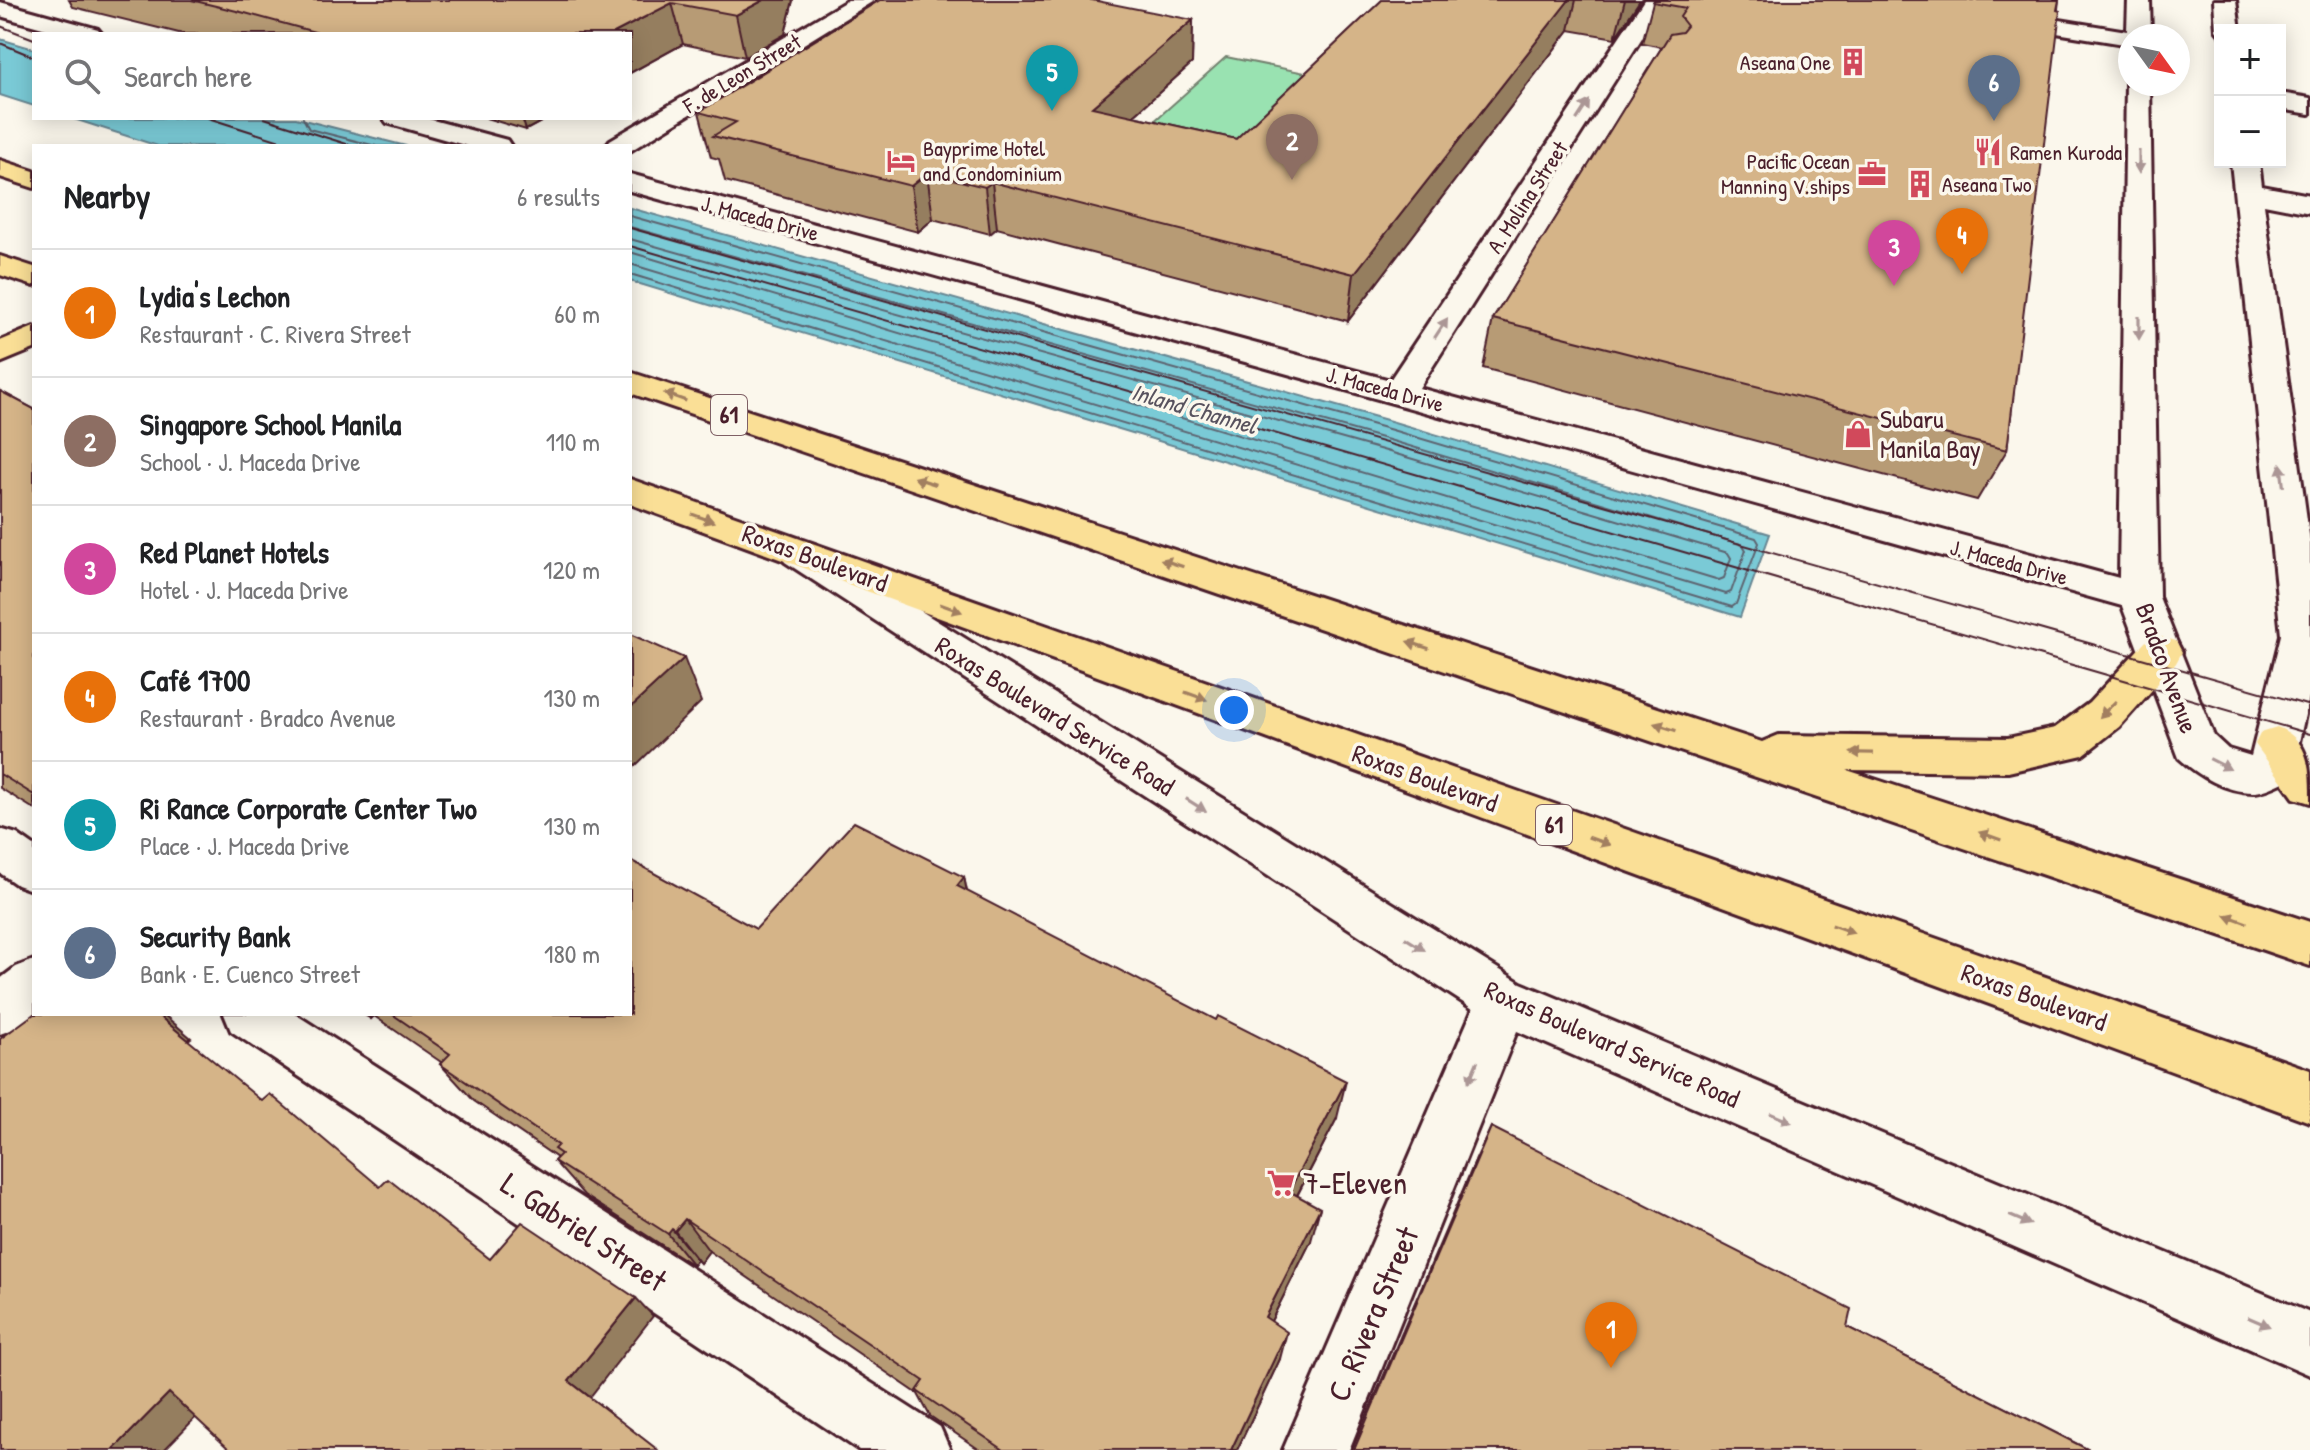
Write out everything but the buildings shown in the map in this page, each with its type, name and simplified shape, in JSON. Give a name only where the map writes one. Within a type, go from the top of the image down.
[{"type":"main road","points":[[0,168],[32,179]]},
{"type":"main road","points":[[0,265],[32,276]]},
{"type":"main road","points":[[0,353],[32,338]]},
{"type":"main road","name":"61","points":[[632,383],[2310,944]]},
{"type":"main road","name":"Roxas Boulevard","points":[[632,492],[2310,1096]]},
{"type":"main road","points":[[1739,752],[2008,755],[2067,743],[2104,715],[2161,652]]},
{"type":"main road","points":[[2277,744],[2310,785]]},
{"type":"street","points":[[9,12],[58,0]]},
{"type":"street","name":"F. de Leon Street","points":[[622,144],[864,0]]},
{"type":"street","name":"A. Molina Street","points":[[1398,393],[1655,0]]},
{"type":"street","points":[[1896,0],[2118,36]]},
{"type":"street","points":[[2139,0],[2139,24]]},
{"type":"street","points":[[2225,0],[2227,24]]},
{"type":"street","points":[[9,12],[83,32]]},
{"type":"street","points":[[1617,59],[1645,64]]},
{"type":"street","name":"Bradco Avenue","points":[[2138,96],[2139,597],[2195,746],[2224,767],[2256,774],[2270,769],[2306,637],[2246,177]]},
{"type":"street","points":[[2286,102],[2310,106]]},
{"type":"street","points":[[403,120],[491,144]]},
{"type":"street","points":[[2246,177],[2310,204]]},
{"type":"street","name":"J. Maceda Drive","points":[[632,183],[2139,597]]},
{"type":"street","name":"Roxas Boulevard Service Road","points":[[799,553],[1503,1000],[2310,1344]]},
{"type":"street","points":[[0,848],[32,870]]},
{"type":"street","points":[[0,1010],[32,985]]},
{"type":"street","name":"C. Rivera Street","points":[[1316,1450],[1503,1000]]},
{"type":"street","name":"L. Gabriel Street","points":[[253,1016],[917,1450]]},
{"type":"green space","points":[[1226,57],[1330,78],[1237,174],[1124,148]]},
{"type":"water","points":[[0,39],[32,48],[32,105],[0,95]]},
{"type":"water","points":[[77,120],[304,120],[398,144],[152,144]]},
{"type":"water","name":"Inland Channel","points":[[632,209],[1394,422],[1770,534],[1740,617],[632,282]]},
{"type":"tram line","points":[[0,26],[32,38]]},
{"type":"tram line","points":[[0,43],[32,56]]},
{"type":"tram line","points":[[214,120],[290,144]]},
{"type":"tram line","points":[[270,120],[347,144]]},
{"type":"tram line","points":[[632,229],[2310,706]]},
{"type":"tram line","points":[[632,247],[2310,734]]},
{"type":"place","name":"Aseana One","points":[[1853,62]]},
{"type":"place","name":"Ri Rance Corporate Center Two","points":[[1052,111]]},
{"type":"place","name":"Security Bank","points":[[1994,121]]},
{"type":"place","name":"Ramen Kuroda","points":[[1988,152]]},
{"type":"place","name":"Bayprime Hotel and Condominium","points":[[901,161]]},
{"type":"place","name":"Pacific Ocean Manning V.ships","points":[[1872,174]]},
{"type":"place","name":"Singapore School Manila","points":[[1292,180]]},
{"type":"place","name":"Aseana Two","points":[[1920,184]]},
{"type":"place","name":"Café 1700","points":[[1962,274]]},
{"type":"place","name":"Red Planet Hotels","points":[[1894,286]]},
{"type":"place","name":"Subaru Manila Bay","points":[[1858,434]]},
{"type":"place","name":"7-Eleven","points":[[1281,1183]]},
{"type":"place","name":"Lydia's Lechon","points":[[1611,1368]]}]
